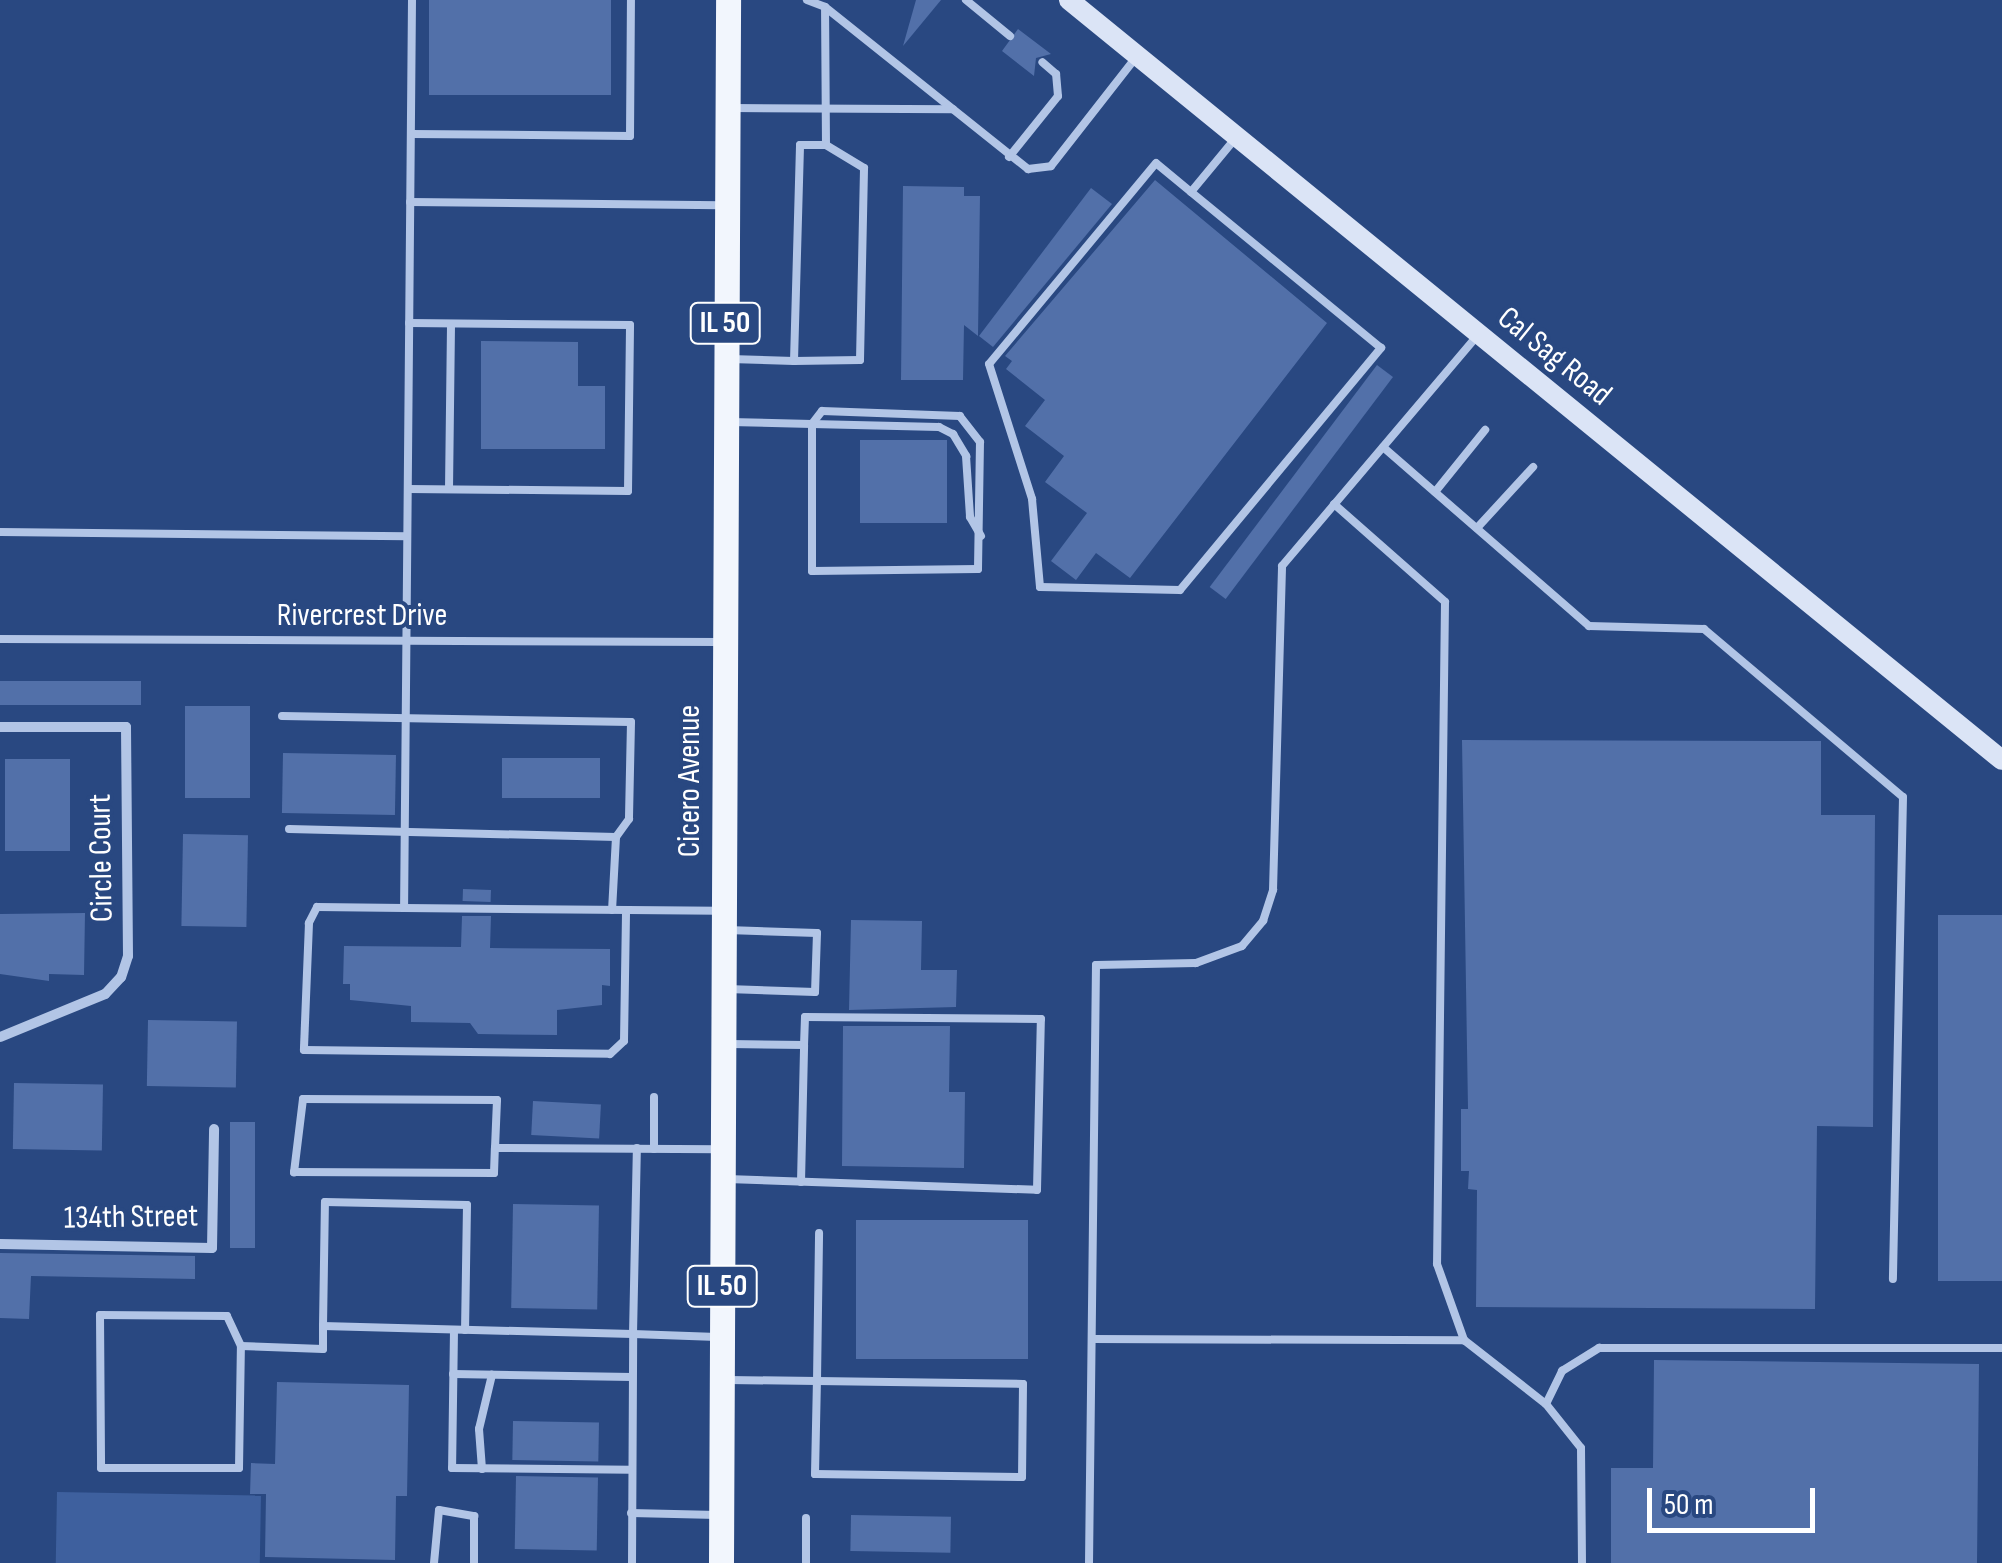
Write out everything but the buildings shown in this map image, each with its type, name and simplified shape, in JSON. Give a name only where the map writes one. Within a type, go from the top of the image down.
[{"type":"main road","name":"Cicero Avenue","points":[[721,1563],[728,0]]},
{"type":"street","name":"Cal Sag Road","points":[[1068,0],[2002,760]]},
{"type":"street","name":"Circle Court","points":[[0,727],[126,727],[128,956],[121,977],[105,994],[0,1037]]},
{"type":"street","name":"134th Street","points":[[0,1244],[212,1248],[214,1129]]},
{"type":"lane","points":[[404,908],[412,0]]},
{"type":"lane","points":[[411,134],[630,136],[631,0]]},
{"type":"lane","points":[[807,0],[825,7],[1028,169],[1050,166],[1137,56]]},
{"type":"lane","points":[[966,0],[1010,36]]},
{"type":"lane","points":[[825,7],[826,144]]},
{"type":"lane","points":[[1009,156],[1058,96],[1056,74],[1042,62]]},
{"type":"lane","points":[[727,108],[954,109]]},
{"type":"lane","points":[[1190,192],[1236,136]]},
{"type":"lane","points":[[725,359],[794,361],[860,360],[864,168],[826,144],[800,145],[794,361]]},
{"type":"lane","points":[[1156,163],[1190,192],[1381,348],[1180,590],[1040,587],[1032,498],[989,364],[1156,163]]},
{"type":"lane","points":[[410,202],[726,205]]},
{"type":"lane","points":[[408,489],[628,491],[630,362],[630,326],[409,323]]},
{"type":"lane","points":[[450,489],[451,324]]},
{"type":"lane","points":[[1090,1563],[1096,965],[1196,962],[1242,946],[1263,920],[1273,890],[1276,583],[1282,566],[1478,334]]},
{"type":"lane","points":[[822,411],[960,416],[980,442],[982,536],[978,569],[812,571],[812,424],[822,411]]},
{"type":"lane","points":[[725,422],[939,427],[953,434],[966,456],[970,516],[982,536]]},
{"type":"lane","points":[[1435,492],[1485,430]]},
{"type":"lane","points":[[1382,447],[1589,626],[1704,629],[1904,797],[1892,1279]]},
{"type":"lane","points":[[1477,528],[1533,466]]},
{"type":"lane","points":[[1334,504],[1445,602],[1437,1264],[1464,1340],[1546,1404],[1581,1448],[1582,1563]]},
{"type":"lane","points":[[0,532],[407,536]]},
{"type":"lane","name":"Rivercrest Drive","points":[[0,639],[723,642]]},
{"type":"lane","points":[[282,716],[631,722],[629,820],[616,836],[612,910]]},
{"type":"lane","points":[[288,829],[616,836]]},
{"type":"lane","points":[[626,910],[624,1042],[610,1054],[304,1050],[308,923],[317,907],[626,910],[817,933],[815,992],[722,989]]},
{"type":"lane","points":[[722,1179],[801,1182],[1038,1190],[1041,1020],[805,1017],[801,1182]]},
{"type":"lane","points":[[722,1044],[804,1045]]},
{"type":"lane","points":[[654,1097],[654,1148]]},
{"type":"lane","points":[[303,1099],[497,1100],[495,1148],[494,1173],[294,1172],[303,1099]]},
{"type":"lane","points":[[495,1148],[722,1149]]},
{"type":"lane","points":[[632,1563],[637,1148]]},
{"type":"lane","points":[[241,1346],[323,1349],[325,1202],[468,1205],[465,1330]]},
{"type":"lane","points":[[722,1380],[817,1381],[1022,1384],[1022,1477],[816,1474],[817,1381],[820,1232]]},
{"type":"lane","points":[[100,1315],[228,1316],[241,1346],[238,1468],[102,1468],[100,1315]]},
{"type":"lane","points":[[323,1326],[722,1337]]},
{"type":"lane","points":[[454,1330],[452,1468],[632,1470]]},
{"type":"lane","points":[[1092,1339],[1464,1340]]},
{"type":"lane","points":[[1546,1404],[1562,1371],[1599,1348],[2002,1348]]},
{"type":"lane","points":[[453,1374],[632,1377]]},
{"type":"lane","points":[[482,1468],[481,1412],[492,1375]]},
{"type":"lane","points":[[434,1563],[440,1510],[474,1516],[474,1563]]},
{"type":"lane","points":[[631,1513],[721,1515]]},
{"type":"lane","points":[[806,1518],[806,1563]]},
{"type":"shaded area","points":[[57,1492],[261,1496],[260,1563],[56,1563]]}]
